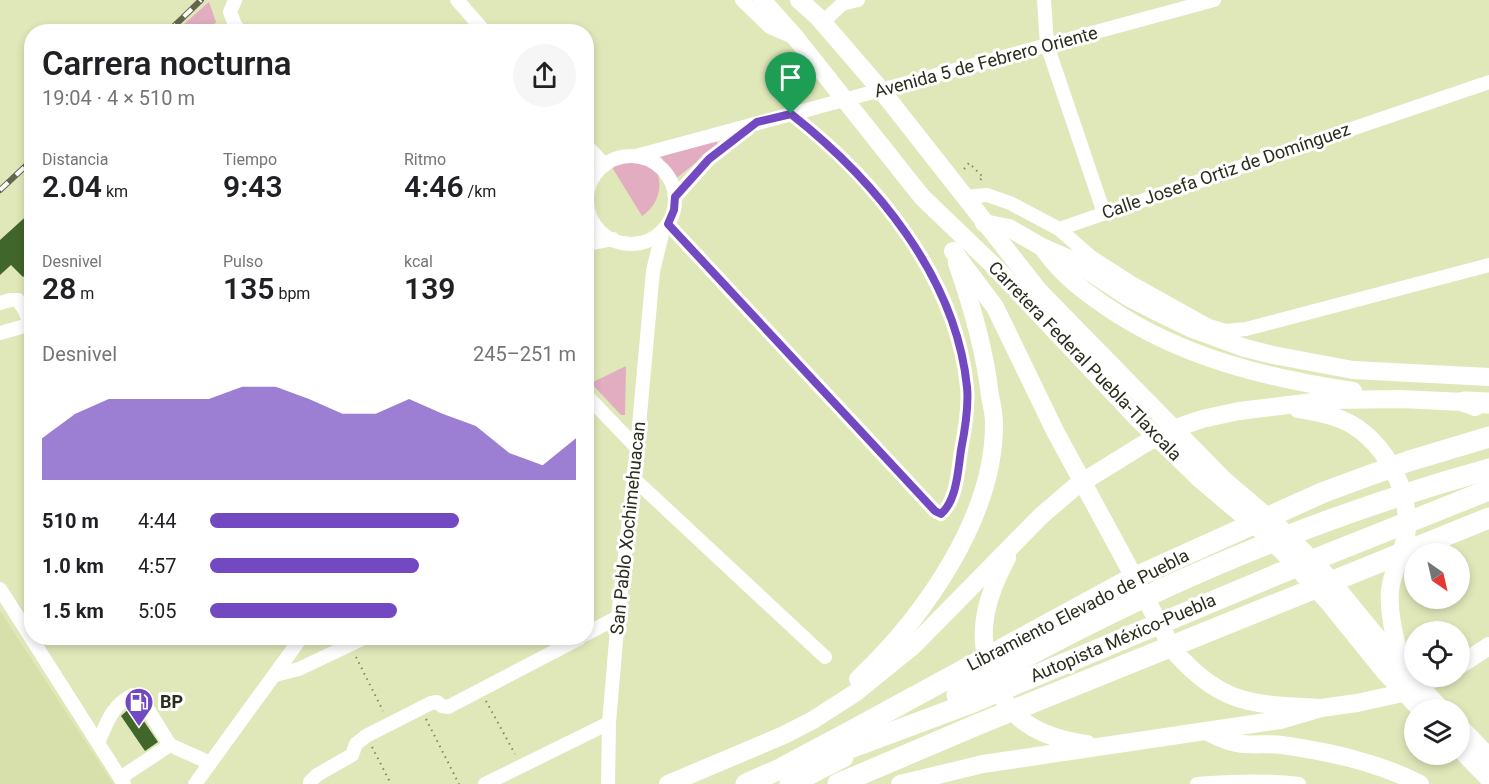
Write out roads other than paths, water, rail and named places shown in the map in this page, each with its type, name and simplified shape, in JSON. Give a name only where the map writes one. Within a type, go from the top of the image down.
[{"type":"highway","points":[[1464,402],[1489,403]]},
{"type":"highway","name":"Libramiento Elevado de Puebla","points":[[747,784],[832,742],[1129,580],[1324,492],[1409,461],[1489,436]]},
{"type":"highway","name":"Libramiento Elevado de Puebla","points":[[790,784],[1108,616],[1172,586],[1312,526],[1428,486],[1489,468]]},
{"type":"highway","name":"Autopista México-Puebla","points":[[756,784],[968,704],[1163,621],[1489,490]]},
{"type":"highway","name":"Autopista México-Puebla","points":[[838,784],[979,724],[1489,518]]},
{"type":"main road","name":"Carretera Federal Puebla-Tlaxcala","points":[[762,0],[795,37],[922,197],[1012,285],[1138,419],[1201,480],[1285,554],[1411,699]]},
{"type":"main road","name":"Carretera Federal Puebla-Tlaxcala","points":[[799,0],[818,13],[1039,291],[1224,479],[1280,527],[1326,575],[1403,669],[1432,699]]},
{"type":"main road","points":[[813,720],[862,676],[899,636],[922,606],[962,543],[979,501],[989,461],[994,423],[984,355],[953,251],[934,209]]},
{"type":"main road","points":[[984,223],[1009,228],[1042,247],[1072,260],[1128,297],[1159,313],[1190,328],[1245,348],[1353,370],[1489,376]]},
{"type":"main road","points":[[1042,247],[1060,272],[1097,301],[1124,319],[1182,348],[1257,373],[1400,399]]},
{"type":"main road","points":[[953,251],[995,307],[1055,431],[1174,651],[1200,677],[1228,696],[1259,703],[1321,708]]},
{"type":"main road","points":[[668,784],[784,735],[813,720],[855,693],[913,646],[1022,535],[1076,486],[1144,444],[1176,428],[1202,418],[1239,411],[1329,400],[1400,399],[1464,402],[1489,413]]},
{"type":"main road","points":[[1276,407],[1325,414],[1350,424],[1375,444],[1396,476],[1405,502],[1407,531],[1393,573],[1390,591],[1394,629],[1403,669]]},
{"type":"main road","points":[[1022,535],[993,587],[982,636],[983,649],[995,685],[1008,707],[1020,720],[1038,731],[1100,747]]},
{"type":"main road","points":[[1470,659],[1489,646]]},
{"type":"main road","points":[[900,784],[951,777],[1100,747],[1280,720],[1321,708],[1357,704],[1398,694],[1414,687]]},
{"type":"main road","points":[[1204,730],[1236,743],[1280,745],[1367,762],[1420,784]]},
{"type":"main road","points":[[1470,737],[1489,757]]},
{"type":"main road","points":[[1470,759],[1489,779]]},
{"type":"street","points":[[457,0],[478,24]]},
{"type":"street","points":[[742,0],[770,27],[795,37]]},
{"type":"street","points":[[818,13],[858,0]]},
{"type":"street","points":[[1044,0],[1047,45],[1104,213]]},
{"type":"street","name":"Avenida 5 de Febrero Oriente","points":[[636,156],[1214,0]]},
{"type":"street","points":[[232,6],[235,24]]},
{"type":"street","name":"Calle Josefa Ortiz de Domínguez","points":[[1059,229],[1489,82]]},
{"type":"street","points":[[665,227],[935,511],[941,514],[948,508],[954,489],[963,438],[967,389],[963,358],[948,309],[926,264],[874,193],[831,147],[791,114]]},
{"type":"street","name":"Avenida 5 de Febrero Oriente","points":[[675,197],[709,159],[757,122]]},
{"type":"street","points":[[594,243],[613,239],[634,243],[652,238],[665,227],[674,210],[675,197],[671,181],[663,170],[649,160],[636,156],[620,158],[597,169]]},
{"type":"street","points":[[965,196],[987,195],[1010,203],[1059,229],[1092,257],[1130,282],[1209,326],[1226,331],[1246,329],[1489,265]]},
{"type":"street","points":[[594,220],[596,225],[613,239]]},
{"type":"street","name":"San Pablo Xochimehuacan","points":[[608,784],[609,723],[618,617],[637,448],[653,271],[665,227]]},
{"type":"street","points":[[634,243],[644,252],[653,271]]},
{"type":"street","points":[[0,303],[18,300],[24,309]]},
{"type":"street","points":[[0,333],[24,326]]},
{"type":"street","points":[[594,403],[637,448]]},
{"type":"street","points":[[633,478],[825,657]]},
{"type":"street","points":[[0,589],[24,627]]},
{"type":"street","points":[[594,630],[618,617]]},
{"type":"street","points":[[36,645],[122,781],[170,745]]},
{"type":"street","points":[[195,784],[296,645]]},
{"type":"street","points":[[275,675],[299,669],[347,645]]},
{"type":"street","points":[[310,784],[317,775],[352,755],[356,744],[366,736],[389,723],[437,702],[448,707],[567,645]]},
{"type":"street","points":[[98,743],[111,712],[124,699],[133,695],[142,700],[170,745],[210,763]]},
{"type":"street","points":[[485,784],[609,723]]},
{"type":"street","points":[[1197,784],[1229,781],[1299,784]]},
{"type":"railway","points":[[176,24],[201,0]]},
{"type":"railway","points":[[0,190],[24,168]]},
{"type":"place","name":"BP","points":[[139,728]]}]
